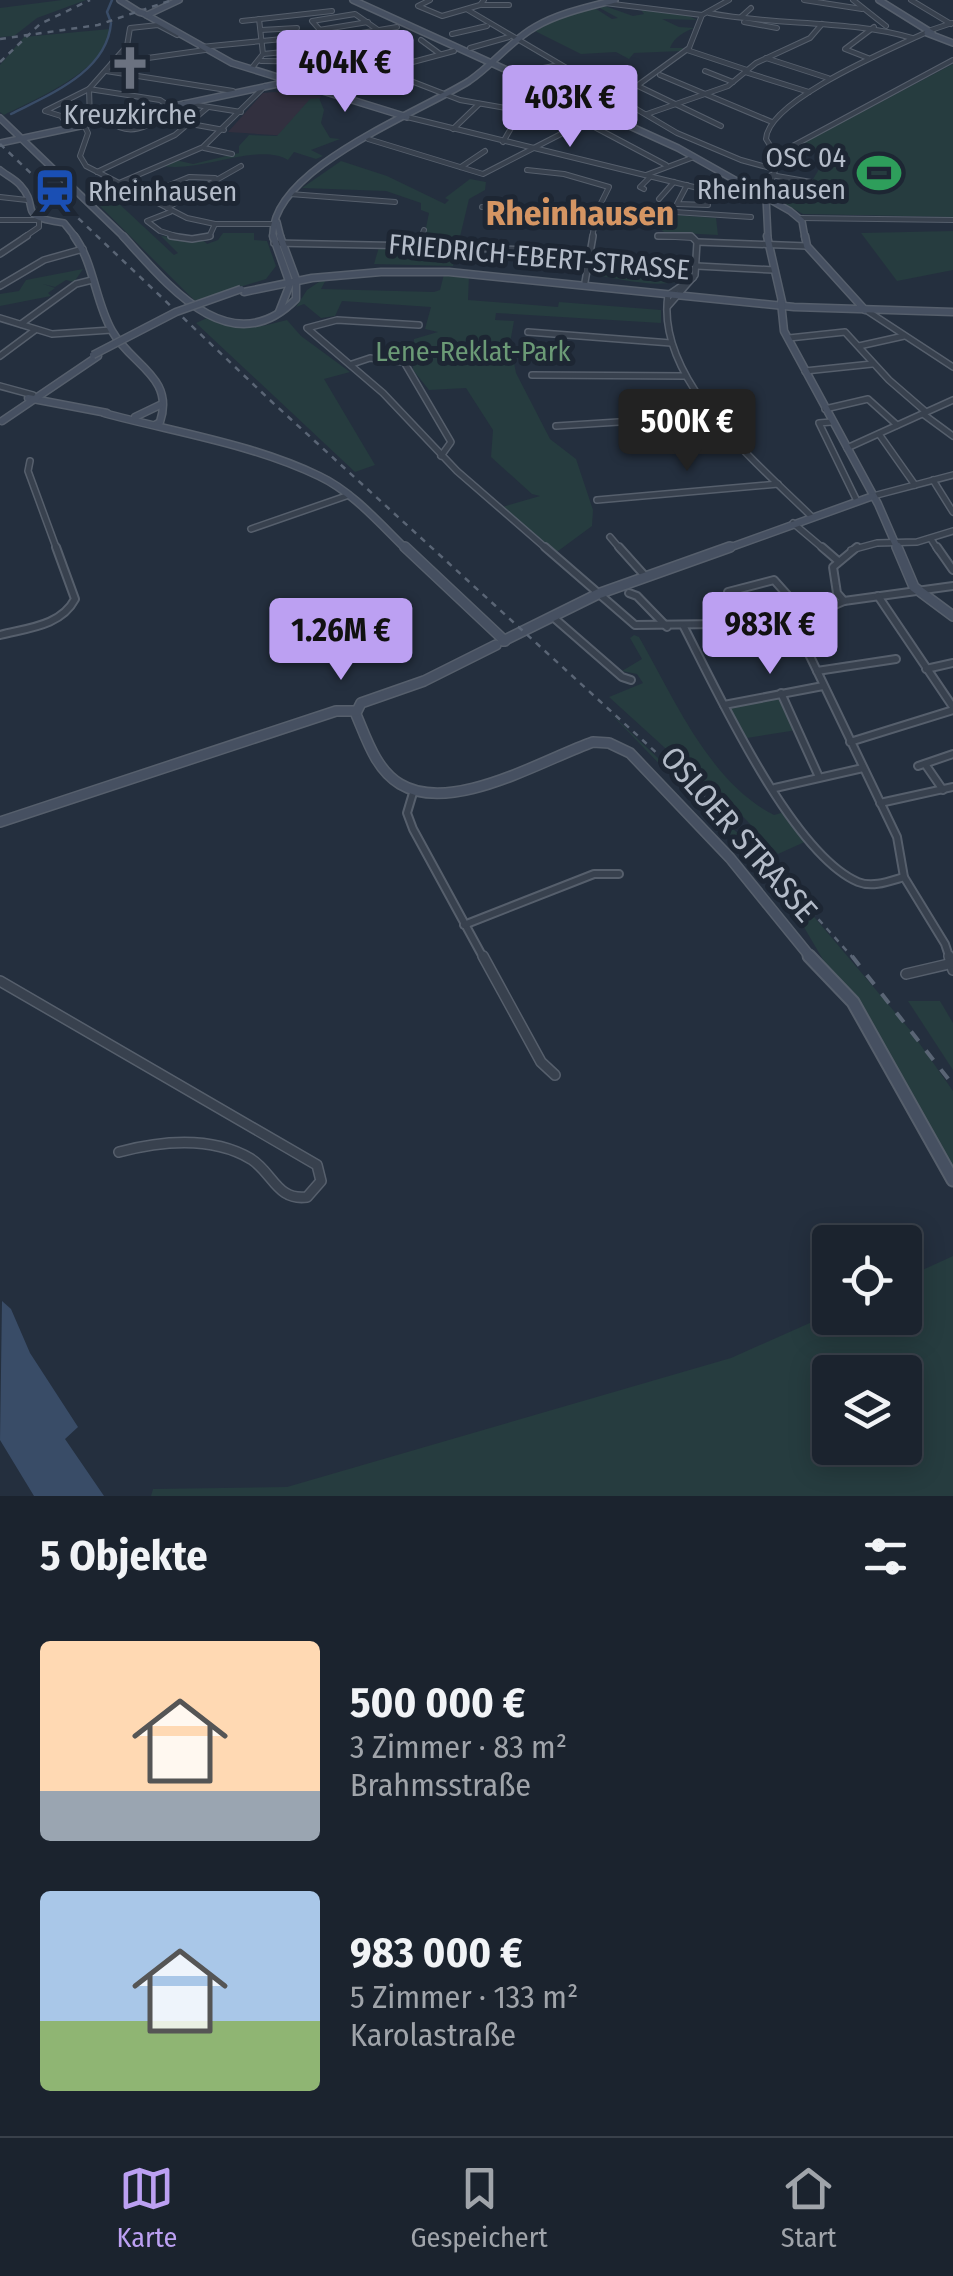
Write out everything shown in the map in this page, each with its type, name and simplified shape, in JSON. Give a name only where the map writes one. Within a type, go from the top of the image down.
[{"type":"main road","points":[[120,0],[202,49],[252,69],[407,118]]},
{"type":"main road","points":[[143,13],[178,0]]},
{"type":"main road","points":[[353,0],[682,150],[749,192],[766,197],[801,218],[806,246],[864,308]]},
{"type":"main road","points":[[295,291],[275,224],[279,209],[290,194],[368,139],[494,64],[519,39],[556,18],[615,0]]},
{"type":"main road","points":[[879,0],[953,43]]},
{"type":"main road","points":[[478,56],[502,57]]},
{"type":"main road","points":[[478,56],[486,64],[484,70]]},
{"type":"main road","points":[[502,57],[506,69]]},
{"type":"main road","points":[[484,70],[506,69]]},
{"type":"main road","points":[[0,143],[295,81]]},
{"type":"main road","points":[[0,118],[201,312],[236,322],[255,321],[279,312],[295,291],[320,273]]},
{"type":"main road","points":[[0,170],[23,187],[29,210],[38,220],[64,223],[84,248],[111,330],[157,383],[166,404],[155,423]]},
{"type":"main road","points":[[766,197],[768,244],[788,338],[918,591],[953,616]]},
{"type":"main road","points":[[288,265],[320,273]]},
{"type":"main road","points":[[271,283],[288,265]]},
{"type":"main road","name":"FRIEDRICH-EBERT-STRASSE","points":[[1,421],[96,356],[158,324],[242,290],[320,273],[400,266],[676,291],[780,306],[842,305],[894,310]]},
{"type":"main road","name":"FRIEDRICH-EBERT-STRASSE","points":[[320,273],[378,269],[586,282]]},
{"type":"main road","points":[[271,283],[295,291]]},
{"type":"main road","name":"FRIEDRICH-EBERT-STRASSE","points":[[676,291],[780,306],[952,314]]},
{"type":"main road","points":[[842,305],[852,297]]},
{"type":"main road","points":[[155,423],[160,405],[157,383]]},
{"type":"main road","points":[[33,397],[136,417],[319,476],[349,495],[500,643]]},
{"type":"main road","points":[[136,417],[160,405]]},
{"type":"main road","points":[[0,822],[353,708],[424,681],[598,594],[872,496]]},
{"type":"main road","points":[[353,708],[382,770],[398,786],[413,793]]},
{"type":"main road","name":"OSLOER STRASSE","points":[[413,793],[452,794],[578,746],[601,742],[618,746],[635,758],[730,858],[866,1022],[953,1180]]},
{"type":"street","points":[[430,0],[418,6],[435,15],[470,12],[482,3],[509,5]]},
{"type":"street","points":[[719,0],[727,1]]},
{"type":"street","points":[[804,0],[862,9]]},
{"type":"street","points":[[853,0],[879,26]]},
{"type":"street","points":[[913,2],[924,0]]},
{"type":"street","points":[[708,13],[727,1]]},
{"type":"street","points":[[913,2],[952,23]]},
{"type":"street","points":[[604,3],[770,22],[879,26],[913,38]]},
{"type":"street","points":[[751,8],[734,20],[777,28]]},
{"type":"street","points":[[242,21],[332,12]]},
{"type":"street","points":[[470,12],[488,26],[519,39],[614,97],[730,159],[811,182]]},
{"type":"street","points":[[770,22],[778,13]]},
{"type":"street","points":[[326,37],[312,22],[355,14],[378,30]]},
{"type":"street","points":[[605,109],[614,97],[659,74],[686,49],[700,28],[702,14]]},
{"type":"street","points":[[252,69],[263,54],[259,19]]},
{"type":"street","points":[[319,30],[370,22]]},
{"type":"street","points":[[89,89],[90,120],[66,124],[45,111],[89,89],[129,41],[130,28],[160,23]]},
{"type":"street","points":[[647,114],[734,82],[766,58],[810,38],[822,23]]},
{"type":"street","points":[[766,197],[779,159],[767,143],[766,132],[772,122],[830,78],[952,23]]},
{"type":"street","points":[[452,34],[488,26]]},
{"type":"street","points":[[870,58],[845,49],[879,26]]},
{"type":"street","points":[[112,63],[397,27]]},
{"type":"street","points":[[261,30],[297,28]]},
{"type":"street","points":[[356,34],[394,67]]},
{"type":"street","points":[[470,48],[510,37]]},
{"type":"street","points":[[263,54],[308,53],[405,38]]},
{"type":"street","points":[[421,40],[440,55]]},
{"type":"street","points":[[295,81],[307,62],[304,41]]},
{"type":"street","points":[[367,45],[370,55],[381,54]]},
{"type":"street","points":[[686,49],[810,92]]},
{"type":"street","points":[[295,81],[394,67],[454,51]]},
{"type":"street","points":[[766,58],[830,78]]},
{"type":"street","points":[[776,154],[953,60]]},
{"type":"street","points":[[260,62],[332,62]]},
{"type":"street","points":[[549,74],[539,69],[560,64]]},
{"type":"street","points":[[380,69],[444,96],[586,122],[666,165]]},
{"type":"street","points":[[104,71],[233,91]]},
{"type":"street","points":[[705,71],[734,82]]},
{"type":"street","points":[[659,74],[772,122]]},
{"type":"street","points":[[102,194],[202,147],[224,130],[265,86]]},
{"type":"street","points":[[636,86],[722,126]]},
{"type":"street","points":[[89,89],[154,99],[168,114],[132,133],[117,130],[108,121]]},
{"type":"street","points":[[184,102],[241,112]]},
{"type":"street","points":[[452,129],[480,104]]},
{"type":"street","points":[[96,172],[166,140],[208,108]]},
{"type":"street","points":[[503,142],[522,110]]},
{"type":"street","points":[[368,139],[483,174],[596,116]]},
{"type":"street","points":[[407,118],[687,186],[749,192],[767,188]]},
{"type":"street","points":[[190,124],[224,130]]},
{"type":"street","points":[[82,128],[87,136],[80,156],[96,172],[168,210],[216,224],[275,224]]},
{"type":"street","points":[[202,147],[232,154]]},
{"type":"street","points":[[682,150],[686,156],[683,160]]},
{"type":"street","points":[[460,168],[484,151]]},
{"type":"street","points":[[644,189],[640,187],[648,176],[694,156]]},
{"type":"street","points":[[216,224],[209,237],[201,239],[162,235],[147,221],[241,166]]},
{"type":"street","points":[[527,170],[564,174],[609,187],[598,209],[586,282]]},
{"type":"street","points":[[143,196],[189,177],[216,179]]},
{"type":"street","points":[[659,199],[674,182]]},
{"type":"street","points":[[687,186],[677,204],[708,206]]},
{"type":"street","points":[[290,194],[395,202]]},
{"type":"street","points":[[0,197],[27,200]]},
{"type":"street","points":[[482,207],[750,217]]},
{"type":"street","points":[[801,218],[953,220]]},
{"type":"street","points":[[0,254],[38,231],[38,220],[2,222]]},
{"type":"street","points":[[278,243],[418,246],[424,230]]},
{"type":"street","points":[[658,236],[691,236],[697,242],[806,246]]},
{"type":"street","points":[[697,242],[693,278],[667,304],[671,343],[686,376],[714,416],[812,517]]},
{"type":"street","points":[[0,286],[44,260],[84,248]]},
{"type":"street","points":[[466,248],[589,252]]},
{"type":"street","points":[[697,266],[774,270]]},
{"type":"street","points":[[20,325],[76,284],[92,280]]},
{"type":"street","name":"FRIEDRICH-EBERT-STRASSE","points":[[586,282],[658,298],[667,304]]},
{"type":"street","points":[[864,308],[953,367]]},
{"type":"street","points":[[881,320],[878,315],[884,311]]},
{"type":"street","points":[[0,318],[60,334],[111,330]]},
{"type":"street","points":[[419,324],[336,320],[307,328],[351,365],[441,456],[635,625],[794,623],[844,602],[953,586]]},
{"type":"street","points":[[1,354],[36,330]]},
{"type":"street","points":[[528,332],[671,343]]},
{"type":"street","points":[[788,338],[842,332],[953,436]]},
{"type":"street","points":[[859,346],[906,336]]},
{"type":"street","points":[[351,365],[370,358],[404,362],[451,442],[441,456]]},
{"type":"street","points":[[804,371],[874,364]]},
{"type":"street","points":[[532,375],[686,376]]},
{"type":"street","points":[[4,387],[33,397]]},
{"type":"street","points":[[824,409],[868,399],[898,425]]},
{"type":"street","points":[[846,448],[953,400]]},
{"type":"street","points":[[104,413],[155,423]]},
{"type":"street","points":[[556,426],[714,416]]},
{"type":"street","points":[[831,422],[818,423],[857,501]]},
{"type":"street","points":[[879,434],[914,484]]},
{"type":"street","points":[[0,635],[59,618],[74,604],[74,594],[28,471],[30,462]]},
{"type":"street","points":[[872,496],[953,475]]},
{"type":"street","points":[[933,480],[953,515]]},
{"type":"street","points":[[597,500],[780,484]]},
{"type":"street","points":[[251,529],[264,521],[349,495]]},
{"type":"street","points":[[793,524],[837,560]]},
{"type":"street","points":[[844,602],[832,580],[837,560],[860,546],[931,539],[953,531]]},
{"type":"street","points":[[610,537],[646,577]]},
{"type":"street","points":[[931,539],[953,570]]},
{"type":"street","points":[[728,592],[774,580],[807,617]]},
{"type":"street","points":[[629,593],[637,596],[667,627]]},
{"type":"street","points":[[850,742],[953,708],[878,596]]},
{"type":"street","points":[[553,617],[631,680]]},
{"type":"street","points":[[794,623],[897,837],[904,877],[945,944],[952,966],[906,974]]},
{"type":"street","points":[[684,627],[724,706],[804,832],[844,874],[867,885],[904,877]]},
{"type":"street","points":[[817,671],[896,659]]},
{"type":"street","points":[[926,669],[953,664]]},
{"type":"street","points":[[724,706],[824,686]]},
{"type":"street","points":[[781,693],[819,777]]},
{"type":"street","points":[[942,790],[922,765],[953,754]]},
{"type":"street","points":[[775,788],[863,768]]},
{"type":"street","points":[[880,803],[953,787]]},
{"type":"street","points":[[413,793],[408,818],[541,1062],[555,1075]]},
{"type":"street","points":[[464,925],[594,874],[619,874]]},
{"type":"street","points":[[0,980],[316,1165],[321,1181],[306,1197],[292,1199],[281,1193],[260,1166],[234,1152],[198,1145],[152,1144],[119,1152]]},
{"type":"shaded area","points":[[263,93],[321,96],[303,137],[228,132]]},
{"type":"green space","points":[[86,0],[37,18],[14,36],[0,37],[0,8]]},
{"type":"green space","points":[[593,7],[612,19],[618,18],[598,7],[633,16],[644,14],[641,10],[645,9],[685,14],[697,20],[662,19],[679,27],[694,28],[677,38],[670,48],[685,48],[682,51],[634,53],[629,59],[616,52],[581,54],[535,31]]},
{"type":"green space","points":[[110,29],[106,44],[84,70],[4,115],[0,112],[0,65],[24,37]]},
{"type":"green space","points":[[953,64],[953,217],[803,214],[773,197],[773,191],[804,194],[824,161],[830,162],[831,154],[799,147],[805,142]]},
{"type":"green space","points":[[319,98],[324,110],[321,123],[330,138],[340,139],[311,150],[323,156],[316,159],[294,152],[288,160],[261,154],[178,167],[163,166],[175,160],[193,164],[239,153],[239,146],[249,135],[277,136],[310,99]]},
{"type":"green space","points":[[341,161],[387,176],[445,204],[449,200],[445,198],[470,179],[486,182],[485,190],[469,199],[453,266],[374,264],[379,247],[422,247],[429,213],[421,210],[421,203],[386,191],[302,188]]},
{"type":"green space","points":[[84,190],[114,199],[174,255],[178,253],[161,236],[203,240],[207,244],[223,233],[254,233],[254,240],[267,241],[276,266],[266,279],[195,301]]},
{"type":"green space","points":[[660,214],[716,218],[718,235],[664,232],[659,228]]},
{"type":"green space","points":[[953,231],[953,270],[897,281],[861,233]]},
{"type":"green space","points":[[595,267],[652,271],[654,267],[689,270],[690,275],[670,283],[643,283],[593,275]]},
{"type":"green space","points":[[83,269],[74,282],[66,280],[55,287],[43,284],[55,288],[48,293],[51,296],[0,306],[0,294],[19,291],[26,280]]},
{"type":"green space","name":"Lene-Reklat-Park","points":[[444,274],[469,275],[468,300],[661,310],[661,323],[496,313],[495,320],[514,321],[510,343],[516,373],[550,439],[576,459],[593,510],[592,526],[554,554],[499,508],[540,496],[532,494],[491,457],[493,430],[466,388],[429,390],[413,370],[414,339],[438,332],[425,329],[431,307],[342,301],[335,316],[321,318],[304,304],[296,307],[307,290],[328,276],[321,289],[434,292],[440,290]]},
{"type":"green space","points":[[207,318],[263,326],[287,320],[301,336],[350,372],[324,379],[375,465],[355,472],[196,323]]},
{"type":"green space","points":[[639,637],[695,736],[730,782],[774,815],[788,811],[809,840],[778,854],[718,790],[709,788],[609,697],[643,683],[637,674],[622,671],[642,659],[630,638]]},
{"type":"green space","points":[[781,696],[797,730],[747,738],[728,706]]},
{"type":"green space","points":[[608,711],[765,859],[910,1030],[953,1091],[953,1168],[866,1011],[829,970],[801,922],[746,853]]},
{"type":"green space","points":[[908,1001],[940,1001],[953,1023],[953,1070]]},
{"type":"green space","points":[[953,1256],[953,1496],[151,1496],[153,1489],[287,1487],[731,1358],[812,1322],[812,1335],[922,1335],[922,1270]]},
{"type":"water","points":[[2,1301],[11,1309],[30,1353],[78,1427],[65,1439],[104,1496],[34,1496],[0,1440]]},
{"type":"waterway","points":[[110,20],[107,12],[112,0]]},
{"type":"waterway","points":[[11,114],[59,89],[88,68],[107,40],[111,23]]},
{"type":"railway","points":[[28,35],[40,24],[90,0]]},
{"type":"railway","points":[[28,35],[98,25],[172,0]]},
{"type":"railway","points":[[0,39],[28,35]]},
{"type":"railway","points":[[0,62],[28,35]]},
{"type":"railway","points":[[0,144],[272,402],[728,818],[854,959]]},
{"type":"railway","points":[[852,956],[953,1085]]},
{"type":"place","name":"Kreuzkirche","points":[[130,68]]},
{"type":"place","name":"OSC 04 Rheinhausen","points":[[879,173]]},
{"type":"place","name":"Rheinhausen","points":[[55,191]]},
{"type":"district","name":"Rheinhausen","points":[[580,213]]}]
